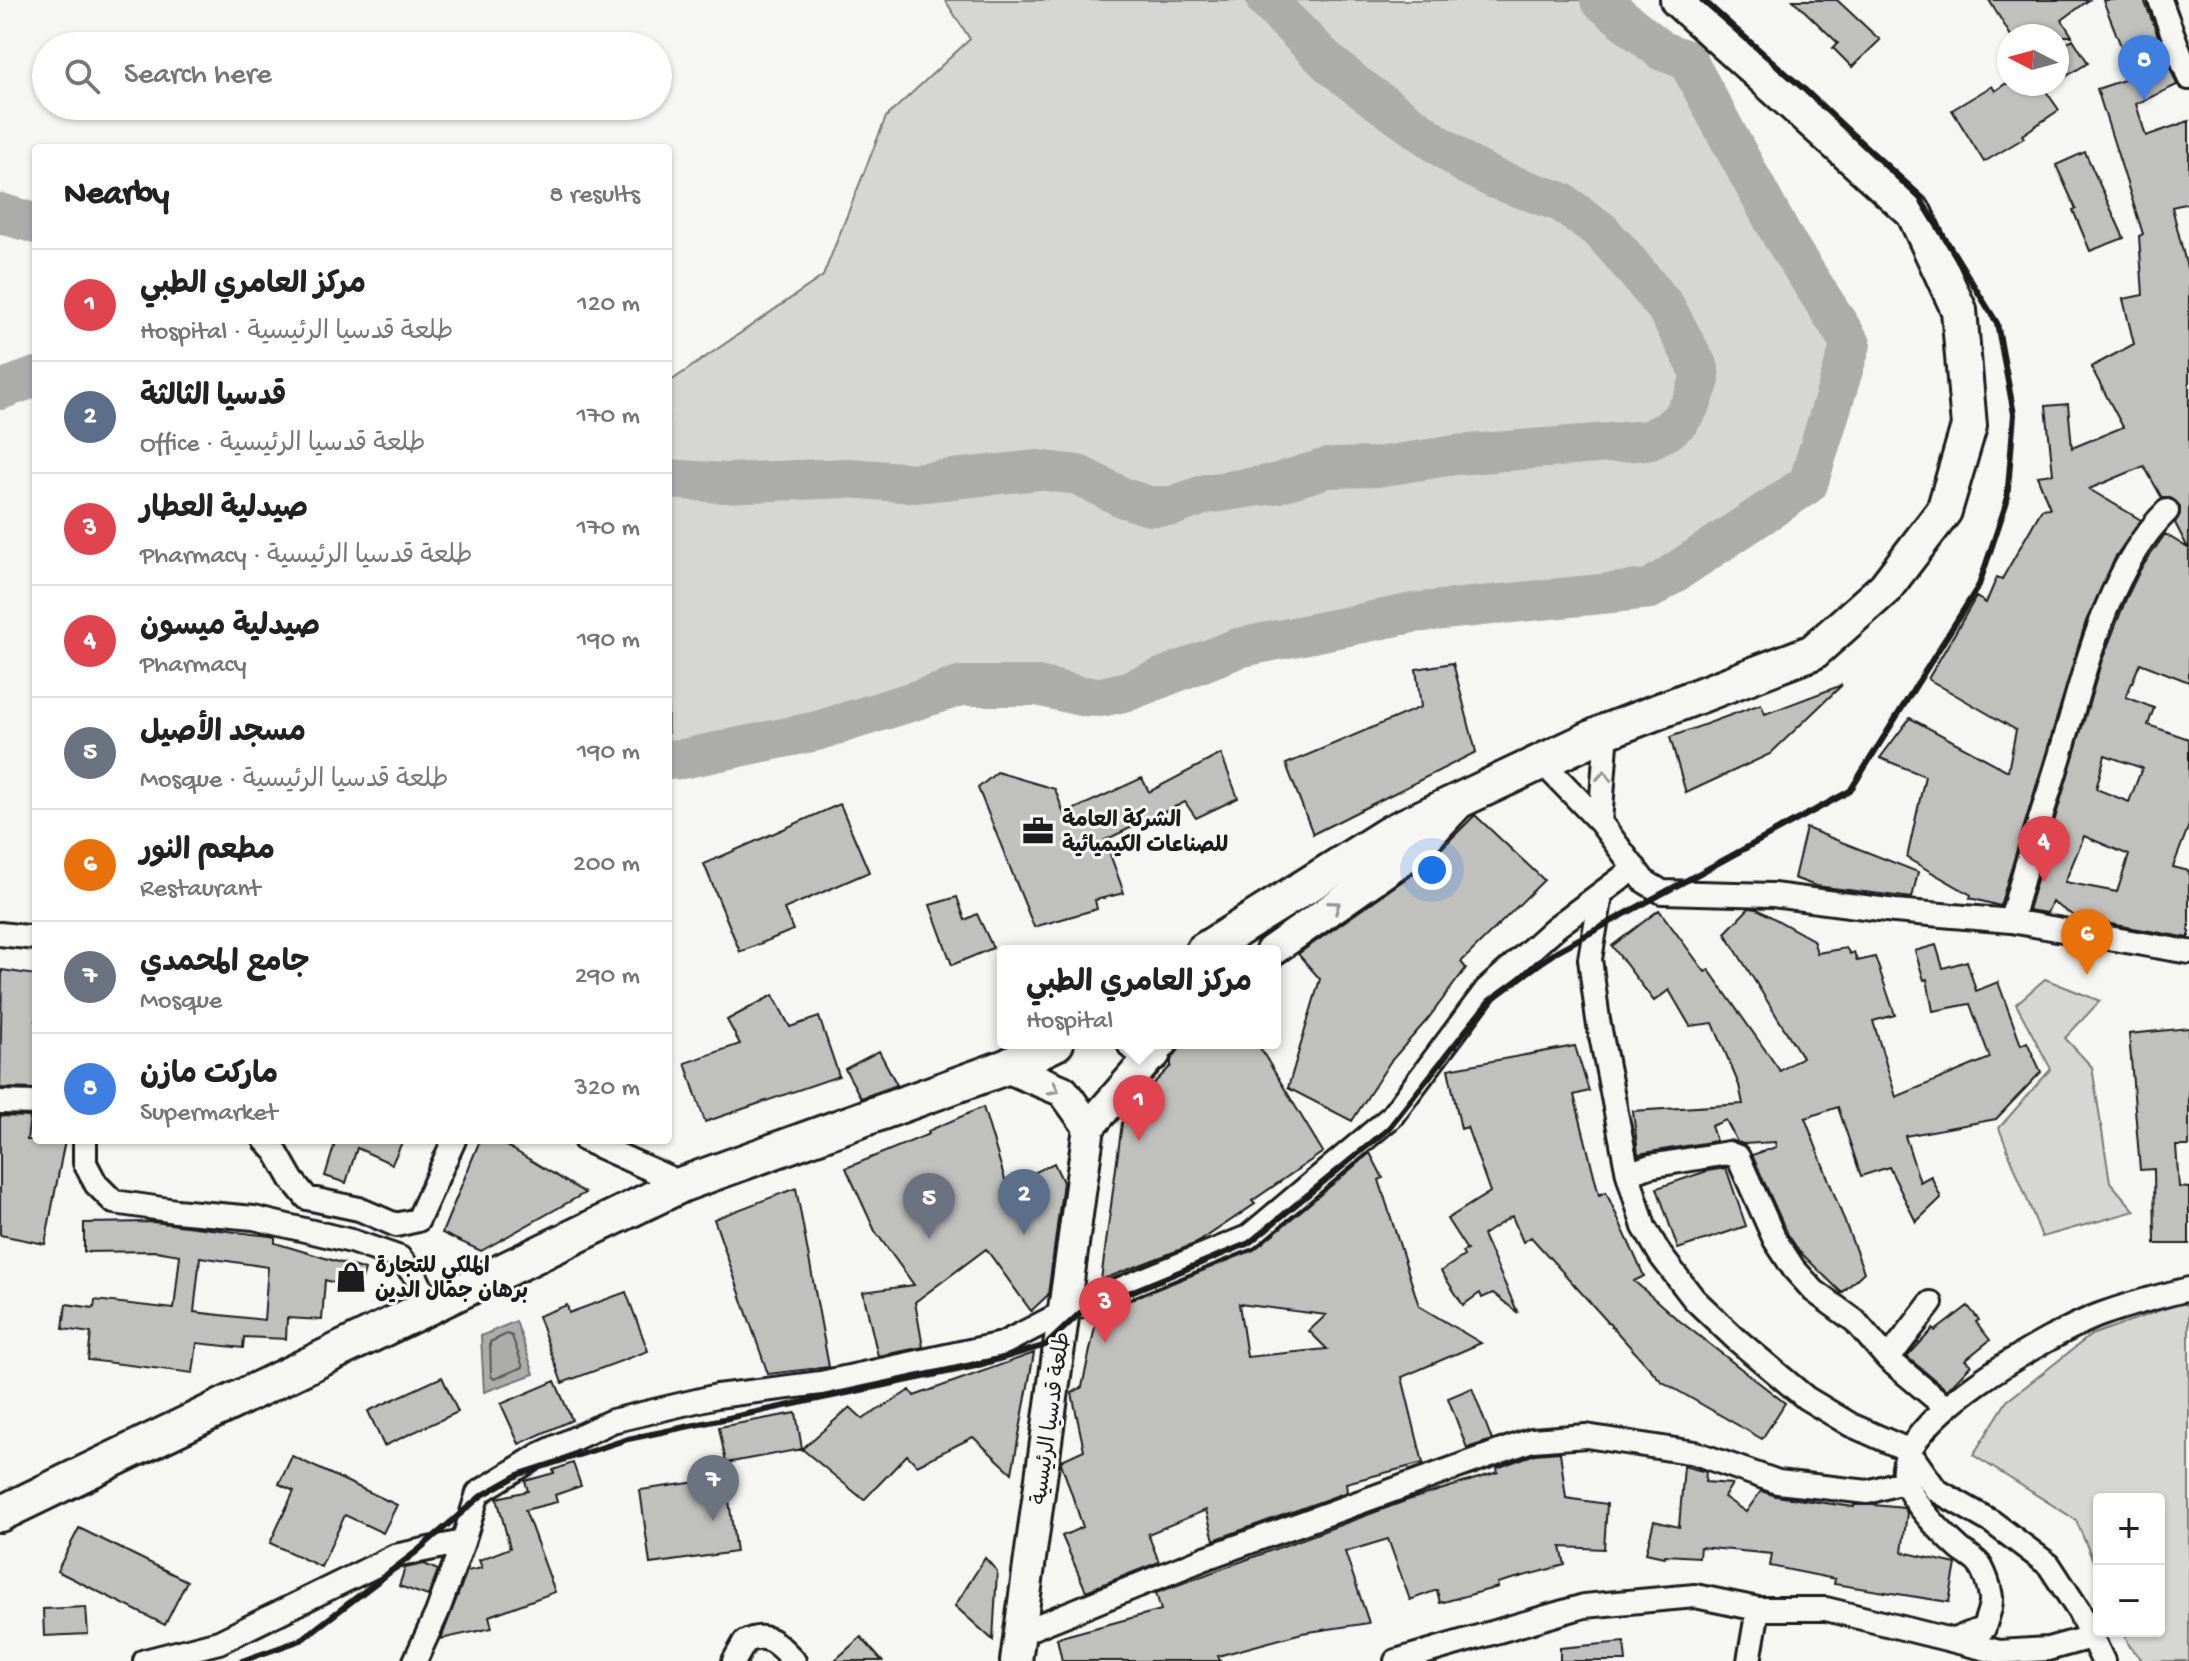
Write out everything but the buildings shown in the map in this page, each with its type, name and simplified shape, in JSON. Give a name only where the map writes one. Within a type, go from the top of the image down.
[{"type":"main road","points":[[1213,945],[1392,832],[1607,731],[1813,652],[1885,588],[1944,511],[1969,426],[1959,310],[1914,213],[1678,0]]},
{"type":"main road","points":[[1280,945],[1414,851],[1463,798]]},
{"type":"main road","points":[[0,1514],[683,1184],[1006,1067],[1044,1049]]},
{"type":"main road","points":[[1006,1067],[1063,1091],[1089,1127],[1148,1049]]},
{"type":"main road","name":"طلعة قدسيا الرئيسية","points":[[1018,1647],[1089,1127]]},
{"type":"street","points":[[2160,0],[2189,78]]},
{"type":"street","points":[[2011,921],[2107,610],[2133,552],[2148,530],[2167,511]]},
{"type":"street","points":[[1600,822],[1607,731]]},
{"type":"street","points":[[1541,761],[1600,822],[1644,881],[1662,892],[1773,895],[1895,911],[2011,921],[2189,952]]},
{"type":"street","points":[[415,1661],[437,1613],[478,1493],[539,1455],[612,1421],[717,1396],[821,1383],[1002,1344],[1064,1312],[1248,1237],[1391,1117],[1486,990],[1556,927],[1635,868]]},
{"type":"street","points":[[1601,895],[1590,959],[1603,1047],[1628,1174],[1644,1227],[1661,1256],[1694,1299],[1806,1398],[1851,1425],[1908,1450],[1936,1490],[1992,1522],[2049,1565],[2079,1611],[2103,1661]]},
{"type":"street","points":[[0,934],[32,938]]},
{"type":"street","points":[[0,1102],[32,1103]]},
{"type":"street","points":[[85,1144],[85,1163],[96,1184],[114,1202],[254,1218],[351,1241],[400,1258],[416,1277],[430,1306]]},
{"type":"street","points":[[269,1144],[307,1198],[359,1209],[396,1225],[418,1220],[452,1144]]},
{"type":"street","points":[[594,1144],[683,1184]]},
{"type":"street","points":[[1628,1174],[1650,1166],[1728,1153],[1738,1157],[1775,1240],[1794,1269],[1814,1291],[1870,1335],[1888,1359],[1944,1409]]},
{"type":"street","points":[[1954,1640],[1984,1628],[1991,1601],[1988,1583],[1979,1564],[1920,1507],[1905,1481],[1908,1450],[1944,1409],[2008,1363],[2071,1327],[2101,1314],[2189,1289]]},
{"type":"street","points":[[1888,1359],[1931,1303]]},
{"type":"street","points":[[1018,1647],[1208,1557],[1532,1440],[1586,1436],[1695,1453],[1778,1482],[1868,1492],[1905,1481]]},
{"type":"street","points":[[145,1661],[219,1642],[395,1556],[463,1542]]},
{"type":"street","points":[[1396,1661],[1584,1606],[1695,1596],[1758,1609],[1826,1609],[1999,1652],[2048,1649],[2091,1637]]},
{"type":"street","points":[[1749,1661],[1758,1609]]},
{"type":"street","points":[[734,1661],[745,1642],[758,1637],[772,1639],[794,1661]]},
{"type":"shaded area","points":[[945,0],[1601,0],[1687,60],[1851,344],[1808,484],[1650,589],[1395,616],[1238,648],[1101,697],[1037,686],[962,686],[801,735],[682,759],[672,758],[672,478],[796,477],[672,470],[672,380],[823,276],[886,117],[970,39]],"holes":[[[1283,12],[1424,130],[1329,63]]]},
{"type":"shaded area","points":[[2045,979],[2100,1001],[2065,1038],[2092,1067],[2110,1182],[2135,1211],[2042,1237],[1999,1128],[2051,1069],[2016,1004]]},
{"type":"shaded area","points":[[2183,1302],[2189,1308],[2189,1661],[2143,1661],[2126,1637],[2165,1637],[2165,1493],[2093,1493],[2093,1561],[2076,1520],[1973,1455],[2007,1401],[2091,1335]]},
{"type":"water","points":[[516,1321],[534,1374],[484,1392],[481,1336]]},
{"type":"waterway","points":[[672,479],[724,483],[848,478],[915,483],[1038,470],[1078,475],[1124,498],[1149,506],[1173,506],[1206,494],[1274,484],[1327,468],[1377,467],[1455,455],[1648,440],[1667,431],[1681,419],[1692,402],[1700,380],[1699,369],[1666,308],[1600,230],[1561,202],[1495,179],[1467,165],[1329,63],[1266,0]]},
{"type":"waterway","points":[[672,760],[817,731],[962,686],[1037,686],[1081,696],[1101,697],[1128,691],[1238,648],[1413,613],[1650,589],[1808,484],[1851,344],[1782,236],[1687,60],[1662,51],[1600,0]]},
{"type":"waterway","points":[[0,213],[32,223]]},
{"type":"waterway","points":[[0,390],[32,378]]},
{"type":"railway","points":[[242,1661],[301,1640],[416,1552],[481,1496],[520,1474],[628,1439],[976,1366],[1046,1345],[1080,1313],[1249,1243],[1388,1129],[1489,1001],[1557,951],[1850,791],[1979,585],[2007,501],[2014,414],[1997,323],[1920,198],[1805,90],[1702,0]]},
{"type":"place","name":"ماركت مازن","points":[[2144,101]]},
{"type":"place","name":"الشركة العامة للصناعات الكيميائية","points":[[1038,831]]},
{"type":"place","name":"صيدلية ميسون","points":[[2044,882]]},
{"type":"place","name":"مطعم النور","points":[[2087,975]]},
{"type":"place","name":"مركز العامري الطبي","points":[[1139,1141]]},
{"type":"place","name":"قدسيا الثالثة","points":[[1024,1235]]},
{"type":"place","name":"مسجد الأصيل","points":[[929,1239]]},
{"type":"place","name":"الملكي للتجارة برهان جمال الدين","points":[[351,1277]]},
{"type":"place","name":"صيدلية العطار","points":[[1105,1343]]},
{"type":"place","name":"جامع المحمدي","points":[[713,1521]]}]
